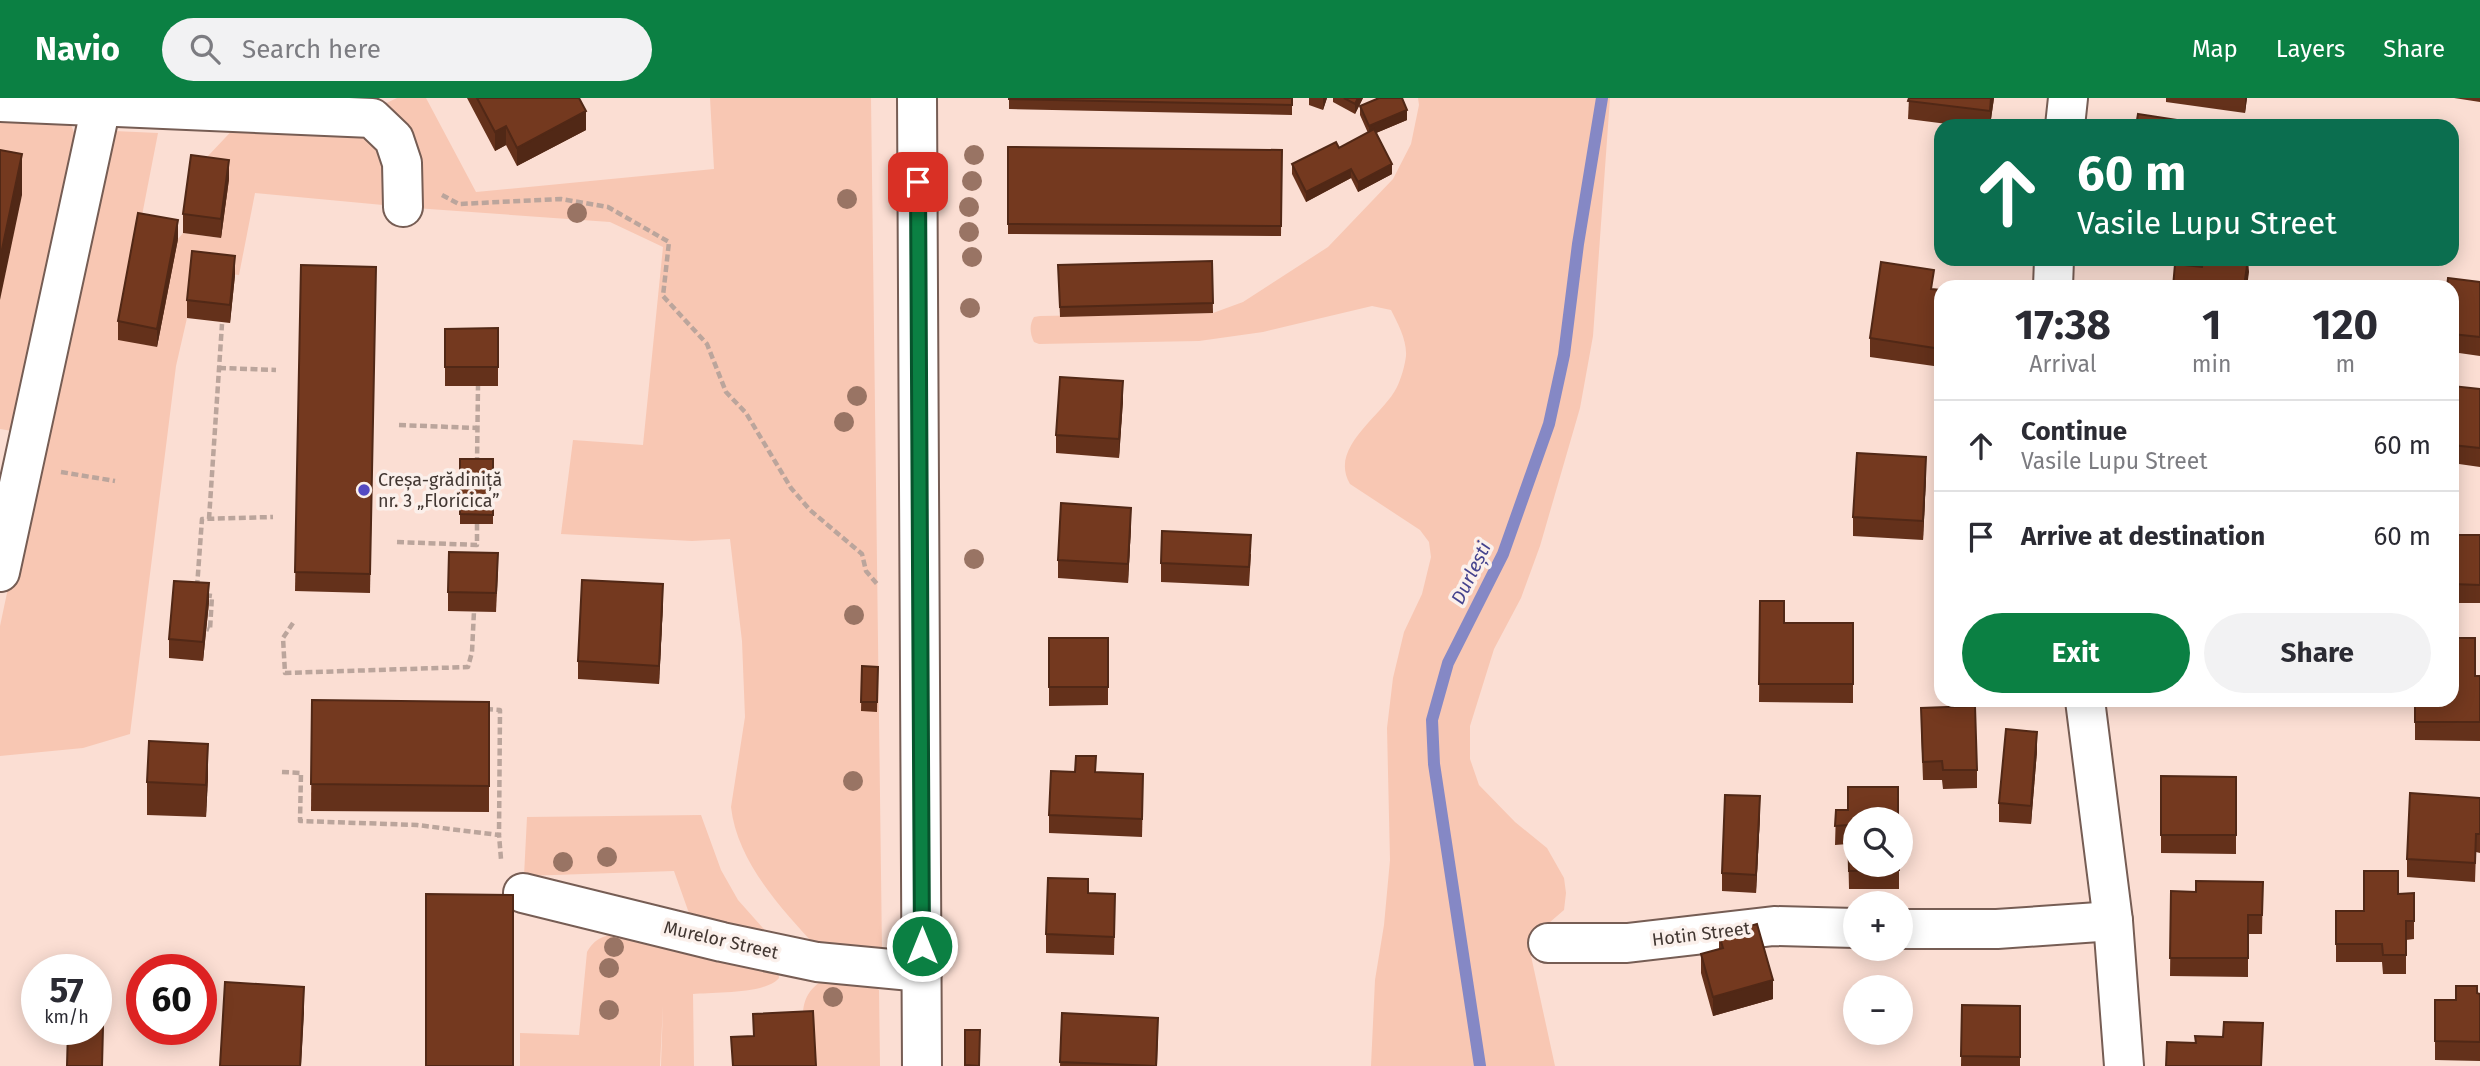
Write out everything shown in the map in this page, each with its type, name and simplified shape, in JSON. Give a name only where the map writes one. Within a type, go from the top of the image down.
[{"type":"main road","points":[[917,98],[922,1066]]},
{"type":"main road","points":[[2066,119],[2068,98]]},
{"type":"main road","points":[[0,102],[372,118],[394,139],[402,163],[403,191]]},
{"type":"main road","points":[[0,572],[101,106]]},
{"type":"main road","points":[[2086,707],[2113,921],[2124,1066]]},
{"type":"main road","name":"Murelor Street","points":[[512,881],[722,942],[817,962],[922,972]]},
{"type":"main road","points":[[1913,929],[1997,929],[2113,921]]},
{"type":"main road","name":"Hotin Street","points":[[1548,943],[1627,943],[1774,926],[1843,929]]},
{"type":"path","points":[[403,191],[459,204],[561,199],[608,207],[669,242],[663,296],[706,344],[726,393],[746,413],[792,488],[810,510],[862,554],[866,571],[884,592]]},
{"type":"path","points":[[209,519],[222,324]]},
{"type":"path","points":[[219,368],[276,370]]},
{"type":"path","points":[[477,468],[478,386]]},
{"type":"path","points":[[399,425],[477,428]]},
{"type":"path","points":[[98,478],[115,481]]},
{"type":"path","points":[[206,629],[210,630],[212,596],[197,595],[202,519],[272,517]]},
{"type":"path","points":[[397,542],[477,545],[477,524]]},
{"type":"path","points":[[293,623],[283,639],[285,673],[468,667],[472,652],[474,611]]},
{"type":"path","points":[[477,709],[500,710],[499,835],[512,881]]},
{"type":"path","points":[[282,772],[301,774],[300,821],[417,825],[499,835]]},
{"type":"shaded area","points":[[397,98],[426,98],[476,192],[714,169],[710,98],[871,98],[882,951],[817,947],[763,883],[742,846],[731,807],[745,717],[742,641],[730,539],[692,541],[561,534],[573,440],[643,445],[663,247],[610,222],[415,208],[418,147],[399,119],[376,108]]},
{"type":"shaded area","points":[[1418,98],[1610,98],[1593,336],[1580,408],[1540,546],[1521,598],[1494,649],[1470,726],[1470,759],[1479,785],[1515,822],[1547,848],[1564,878],[1564,910],[1530,943],[1555,1066],[1371,1066],[1375,980],[1384,925],[1390,860],[1387,728],[1393,678],[1404,632],[1422,594],[1431,557],[1429,542],[1420,530],[1350,484],[1345,470],[1346,457],[1352,445],[1390,398],[1403,372],[1405,344],[1391,310],[1372,306],[1263,332],[1199,341],[1039,344],[1034,342],[1031,333],[1034,317],[1040,316],[1213,313],[1243,302],[1328,247],[1393,179],[1411,144]]},
{"type":"shaded area","points":[[0,114],[57,120],[71,125],[76,137],[18,432],[0,429]]},
{"type":"shaded area","points":[[241,121],[353,127],[372,143],[383,161],[386,173],[383,205],[255,193],[239,275],[192,270],[187,318],[176,366],[130,734],[83,748],[0,756],[0,626],[96,172],[114,131],[158,133],[118,339],[157,347],[178,239],[183,233],[221,238],[191,174]]},
{"type":"shaded area","points":[[701,815],[721,870],[738,900],[770,936],[690,916],[674,871],[524,876],[527,817]]},
{"type":"shaded area","points":[[620,934],[778,967],[779,978],[752,990],[693,994],[694,1066],[661,1066],[663,1005],[660,1066],[520,1066],[520,1033],[579,1035],[587,952],[600,938]]},
{"type":"shaded area","points":[[830,977],[865,980],[879,990],[880,1066],[815,1066],[804,1028],[804,1004],[817,984]]},
{"type":"building","points":[[477,98],[579,98],[586,111],[517,148],[506,126],[495,132]]},
{"type":"building","points":[[1292,98],[1292,105],[1009,99]]},
{"type":"building","points":[[1344,98],[1358,98],[1355,104]]},
{"type":"building","points":[[1379,98],[1402,98],[1407,110],[1369,126],[1360,106]]},
{"type":"building","points":[[1909,98],[1991,98],[1990,111],[1908,101]]},
{"type":"building","points":[[2138,114],[2170,119],[2137,119]]},
{"type":"building","points":[[1374,129],[1392,164],[1358,182],[1351,169],[1306,192],[1292,164],[1336,142],[1339,148]]},
{"type":"building","points":[[1008,147],[1282,150],[1281,226],[1008,224]]},
{"type":"building","points":[[0,150],[22,154],[0,259]]},
{"type":"building","points":[[191,155],[229,160],[221,219],[183,214]]},
{"type":"building","points":[[138,213],[178,220],[157,329],[118,321]]},
{"type":"building","points":[[192,251],[235,256],[230,305],[187,300]]},
{"type":"building","points":[[1212,261],[1213,303],[1060,307],[1058,265]]},
{"type":"building","points":[[1881,262],[1934,270],[1931,289],[1934,289],[1934,348],[1870,338]]},
{"type":"building","points":[[301,265],[376,267],[370,574],[295,572]]},
{"type":"building","points":[[2175,266],[2247,266],[2245,280],[2174,280]]},
{"type":"building","points":[[2448,278],[2480,282],[2480,337],[2459,335],[2459,280]]},
{"type":"building","points":[[498,328],[498,367],[445,367],[445,329]]},
{"type":"building","points":[[1060,377],[1123,381],[1119,439],[1056,435]]},
{"type":"building","points":[[2459,387],[2480,389],[2480,448],[2459,446]]},
{"type":"building","points":[[1857,453],[1926,457],[1923,521],[1853,517]]},
{"type":"building","points":[[460,459],[493,459],[493,515],[460,514]]},
{"type":"building","points":[[1061,503],[1131,508],[1128,564],[1058,560]]},
{"type":"building","points":[[1162,531],[1251,535],[1249,567],[1161,563]]},
{"type":"building","points":[[2459,535],[2480,535],[2480,585],[2459,584]]},
{"type":"building","points":[[449,552],[498,553],[496,593],[448,592]]},
{"type":"building","points":[[582,580],[663,584],[659,666],[578,661]]},
{"type":"building","points":[[174,581],[209,583],[203,642],[169,639]]},
{"type":"building","points":[[1760,601],[1784,601],[1784,623],[1853,623],[1853,684],[1759,684]]},
{"type":"building","points":[[1049,638],[1108,638],[1108,687],[1049,687]]},
{"type":"building","points":[[2459,638],[2475,638],[2475,676],[2480,676],[2480,722],[2415,722],[2415,707],[2459,707]]},
{"type":"building","points":[[862,666],[878,667],[877,702],[861,702]]},
{"type":"building","points":[[312,700],[489,702],[489,786],[311,784]]},
{"type":"building","points":[[1975,707],[1977,770],[1943,770],[1942,761],[1923,762],[1921,708]]},
{"type":"building","points":[[2006,729],[2037,732],[2031,806],[1999,803]]},
{"type":"building","points":[[149,741],[208,744],[206,785],[147,782]]},
{"type":"building","points":[[1076,756],[1096,756],[1095,772],[1143,774],[1142,819],[1049,815],[1051,771],[1075,772]]},
{"type":"building","points":[[2161,776],[2236,777],[2236,835],[2161,835]]},
{"type":"building","points":[[1848,787],[1898,787],[1898,807],[1848,807]]},
{"type":"building","points":[[2410,793],[2480,798],[2480,834],[2476,834],[2475,863],[2407,859]]},
{"type":"building","points":[[1725,795],[1760,796],[1756,875],[1722,873]]},
{"type":"building","points":[[1836,810],[1843,810],[1843,825],[1835,826]]},
{"type":"building","points":[[2364,871],[2398,871],[2398,894],[2414,893],[2414,921],[2406,921],[2406,955],[2383,955],[2382,944],[2336,944],[2336,911],[2364,911]]},
{"type":"building","points":[[1048,878],[1088,879],[1088,893],[1115,894],[1114,937],[1046,934]]},
{"type":"building","points":[[2196,881],[2263,882],[2262,915],[2248,915],[2248,958],[2170,958],[2171,891],[2196,892]]},
{"type":"building","points":[[426,894],[513,895],[513,1066],[426,1066]]},
{"type":"building","points":[[1757,924],[1773,980],[1713,997],[1701,954],[1723,948],[1719,935]]},
{"type":"building","points":[[225,982],[304,987],[300,1066],[220,1066]]},
{"type":"building","points":[[2456,986],[2477,986],[2477,993],[2480,994],[2480,1042],[2435,1041],[2435,1000],[2456,1000]]},
{"type":"building","points":[[1962,1005],[2020,1006],[2020,1057],[1961,1056]]},
{"type":"building","points":[[813,1011],[816,1066],[733,1066],[731,1037],[754,1036],[753,1014]]},
{"type":"building","points":[[1062,1013],[1158,1018],[1156,1066],[1060,1062]]},
{"type":"building","points":[[2224,1022],[2263,1023],[2261,1066],[2166,1066],[2167,1042],[2196,1043],[2195,1036],[2223,1037]]},
{"type":"building","points":[[965,1030],[980,1030],[979,1066],[965,1065]]},
{"type":"building","points":[[68,1045],[103,1045],[102,1066],[67,1066]]},
{"type":"waterway","name":"Durlești","points":[[1480,1066],[1434,764],[1432,720],[1448,663],[1503,554],[1549,424],[1564,355],[1578,244],[1602,98]]},
{"type":"place","name":"Creșa-grădiniță nr. 3 „Floricica”","points":[[364,490]]},
{"type":"route","points":[[918,182],[922,946]]}]
